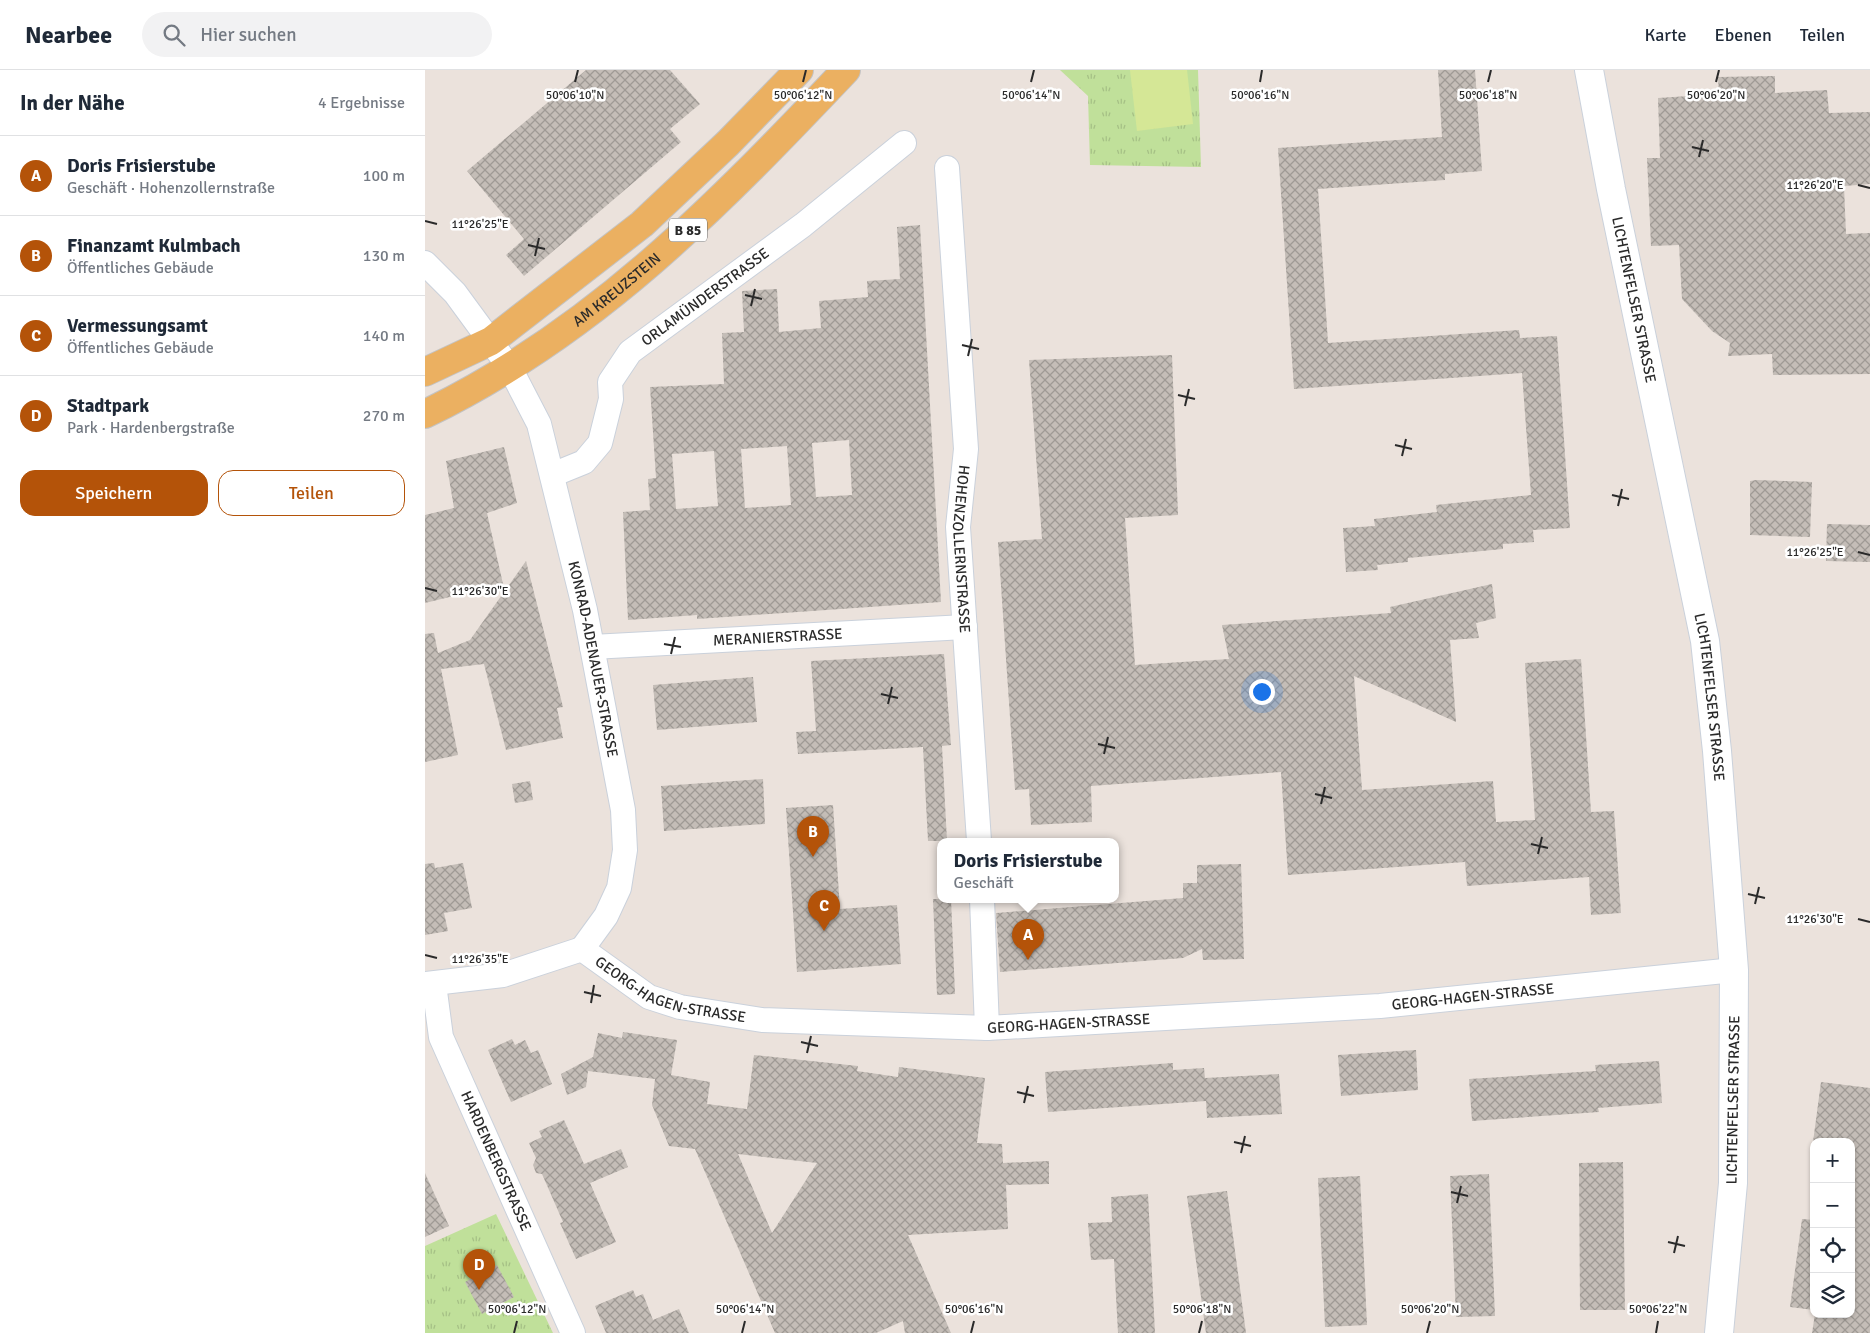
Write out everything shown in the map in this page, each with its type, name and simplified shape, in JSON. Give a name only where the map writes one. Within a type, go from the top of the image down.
[{"type":"main road","name":"B 85","points":[[425,372],[491,342],[642,224],[728,143],[799,70]]},
{"type":"main road","name":"AM KREUZSTEIN","points":[[425,414],[510,368],[582,320],[666,252],[740,180],[846,70]]},
{"type":"street","name":"LICHTENFELSER STRASSE","points":[[1589,70],[1611,189],[1705,641],[1717,751],[1734,970],[1733,1183],[1719,1333]]},
{"type":"street","name":"ORLAMÜNDERSTRASSE","points":[[552,476],[584,462],[600,443],[608,413],[610,382],[630,352],[795,231],[904,143]]},
{"type":"street","name":"HOHENZOLLERNSTRASSE","points":[[947,168],[967,448],[958,527],[979,838]]},
{"type":"street","name":"KONRAD-ADENAUER-STRASSE","points":[[425,263],[455,293],[510,368],[539,424],[592,648],[623,810],[625,850],[619,888],[606,916],[582,949]]},
{"type":"street","name":"MERANIERSTRASSE","points":[[592,648],[965,627]]},
{"type":"street","points":[[982,903],[987,1028]]},
{"type":"street","name":"GEORG-HAGEN-STRASSE","points":[[429,984],[503,975],[582,949],[649,997],[680,1007],[762,1020],[987,1028],[1380,1006],[1734,970]]},
{"type":"street","name":"HARDENBERGSTRASSE","points":[[429,984],[441,1037],[573,1333]]},
{"type":"green space","points":[[1060,70],[1198,70],[1201,167],[1090,165],[1088,96]]},
{"type":"green space","points":[[1130,70],[1187,70],[1193,124],[1137,131]]},
{"type":"green space","points":[[496,1214],[553,1333],[425,1333],[425,1246]]},
{"type":"building","points":[[586,70],[670,70],[700,104],[670,129],[681,142],[524,276],[506,255],[524,239],[467,171]]},
{"type":"building","points":[[1438,70],[1475,70],[1482,171],[1445,174],[1445,180],[1318,189],[1328,343],[1519,330],[1520,338],[1557,336],[1570,528],[1533,530],[1534,542],[1503,544],[1503,549],[1408,558],[1408,562],[1377,565],[1378,570],[1346,572],[1343,528],[1375,526],[1374,519],[1437,512],[1436,505],[1531,495],[1522,373],[1294,389],[1278,148],[1442,137]]},
{"type":"building","points":[[1775,76],[1775,93],[1827,90],[1829,113],[1870,112],[1870,184],[1844,186],[1846,234],[1870,233],[1870,374],[1773,375],[1772,354],[1728,356],[1730,343],[1712,331],[1682,299],[1679,245],[1651,246],[1647,158],[1660,158],[1658,98],[1719,94],[1718,77]]},
{"type":"building","points":[[920,225],[941,602],[697,619],[697,615],[628,620],[623,512],[650,510],[648,479],[656,478],[650,387],[724,384],[722,333],[744,332],[742,291],[777,289],[779,332],[821,328],[819,301],[868,297],[867,281],[900,279],[897,227]],"holes":[[[849,440],[852,495],[816,497],[812,443]],[[787,446],[791,505],[745,508],[741,449]],[[714,451],[718,506],[676,509],[672,454]]]},
{"type":"building","points":[[1172,355],[1178,515],[1125,518],[1135,665],[1229,659],[1222,625],[1391,613],[1390,607],[1492,584],[1496,618],[1476,623],[1479,638],[1450,640],[1456,722],[1354,676],[1362,790],[1493,781],[1496,822],[1535,820],[1525,663],[1581,659],[1591,812],[1614,811],[1621,913],[1591,915],[1589,877],[1467,886],[1465,862],[1288,875],[1281,772],[1091,786],[1092,822],[1031,825],[1029,789],[1015,790],[998,542],[1042,539],[1029,360]]},
{"type":"building","points":[[504,447],[517,503],[487,513],[503,584],[425,603],[425,515],[454,508],[446,461]]},
{"type":"building","points":[[1750,481],[1812,482],[1810,537],[1750,535]]},
{"type":"building","points":[[1827,524],[1870,525],[1870,562],[1826,561]]},
{"type":"building","points":[[526,561],[563,707],[557,708],[563,738],[506,750],[484,664],[441,669],[458,755],[425,762],[425,634],[434,633],[438,653],[470,640]]},
{"type":"building","points":[[944,654],[951,745],[942,746],[947,838],[937,838],[937,841],[928,841],[923,747],[798,754],[796,732],[816,731],[811,661]]},
{"type":"building","points":[[753,677],[757,722],[657,730],[653,685]]},
{"type":"building","points":[[763,779],[765,824],[664,831],[661,786]]},
{"type":"building","points":[[530,781],[533,800],[515,803],[512,784]]},
{"type":"building","points":[[833,805],[840,909],[897,905],[901,964],[797,972],[786,808]]},
{"type":"building","points":[[434,863],[435,868],[463,863],[472,908],[444,913],[448,931],[425,935],[425,864]]},
{"type":"building","points":[[1241,864],[1244,959],[1203,960],[1202,949],[1183,958],[1000,972],[996,913],[1183,898],[1183,883],[1197,883],[1197,865]]},
{"type":"building","points":[[933,899],[937,899],[937,903],[951,903],[955,994],[937,995]]},
{"type":"building","points":[[623,1032],[677,1040],[671,1075],[710,1082],[707,1104],[747,1109],[754,1055],[858,1066],[857,1071],[898,1077],[899,1067],[985,1078],[977,1143],[1002,1144],[1003,1163],[1049,1161],[1049,1184],[1006,1185],[1008,1229],[908,1235],[951,1333],[905,1333],[903,1321],[876,1333],[775,1333],[695,1149],[669,1146],[652,1105],[655,1079],[588,1071],[586,1087],[567,1095],[561,1074],[593,1057],[598,1033],[622,1038]],"holes":[[[738,1154],[817,1163],[772,1233]]]},
{"type":"building","points":[[512,1039],[515,1045],[525,1040],[531,1053],[538,1050],[552,1084],[511,1102],[488,1050]]},
{"type":"building","points":[[1416,1050],[1418,1090],[1341,1096],[1338,1055]]},
{"type":"building","points":[[1659,1061],[1662,1103],[1598,1108],[1599,1112],[1472,1121],[1469,1079],[1596,1071],[1595,1065]]},
{"type":"building","points":[[1173,1063],[1173,1070],[1204,1068],[1205,1078],[1279,1074],[1282,1114],[1207,1118],[1206,1101],[1048,1112],[1045,1072]]},
{"type":"building","points":[[1821,1082],[1870,1088],[1870,1333],[1812,1333],[1814,1318],[1855,1318],[1855,1138],[1814,1138]]},
{"type":"building","points":[[564,1120],[584,1164],[621,1149],[628,1167],[590,1183],[616,1242],[576,1259],[560,1223],[563,1222],[542,1174],[536,1173],[533,1165],[536,1158],[529,1143],[542,1137],[539,1131]]},
{"type":"building","points":[[1623,1162],[1625,1310],[1580,1310],[1579,1163]]},
{"type":"building","points":[[425,1173],[449,1226],[425,1237]]},
{"type":"building","points":[[1489,1174],[1495,1316],[1456,1317],[1450,1176]]},
{"type":"building","points":[[1360,1176],[1367,1325],[1325,1327],[1318,1178]]},
{"type":"building","points":[[1227,1191],[1246,1333],[1206,1333],[1187,1196]]},
{"type":"building","points":[[1148,1194],[1155,1333],[1118,1333],[1114,1259],[1091,1260],[1088,1223],[1112,1222],[1111,1197]]},
{"type":"building","points":[[1802,1219],[1810,1220],[1810,1310],[1790,1307]]},
{"type":"building","points":[[497,1265],[514,1297],[482,1314],[465,1282]]},
{"type":"building","points":[[633,1290],[636,1297],[643,1294],[653,1320],[679,1309],[689,1333],[606,1333],[595,1306]]},
{"type":"place","name":"Finanzamt Kulmbach","points":[[813,857]]},
{"type":"place","name":"Vermessungsamt","points":[[824,931]]},
{"type":"place","name":"Doris Frisierstube","points":[[1028,960]]},
{"type":"place","name":"Stadtpark","points":[[479,1290]]}]
